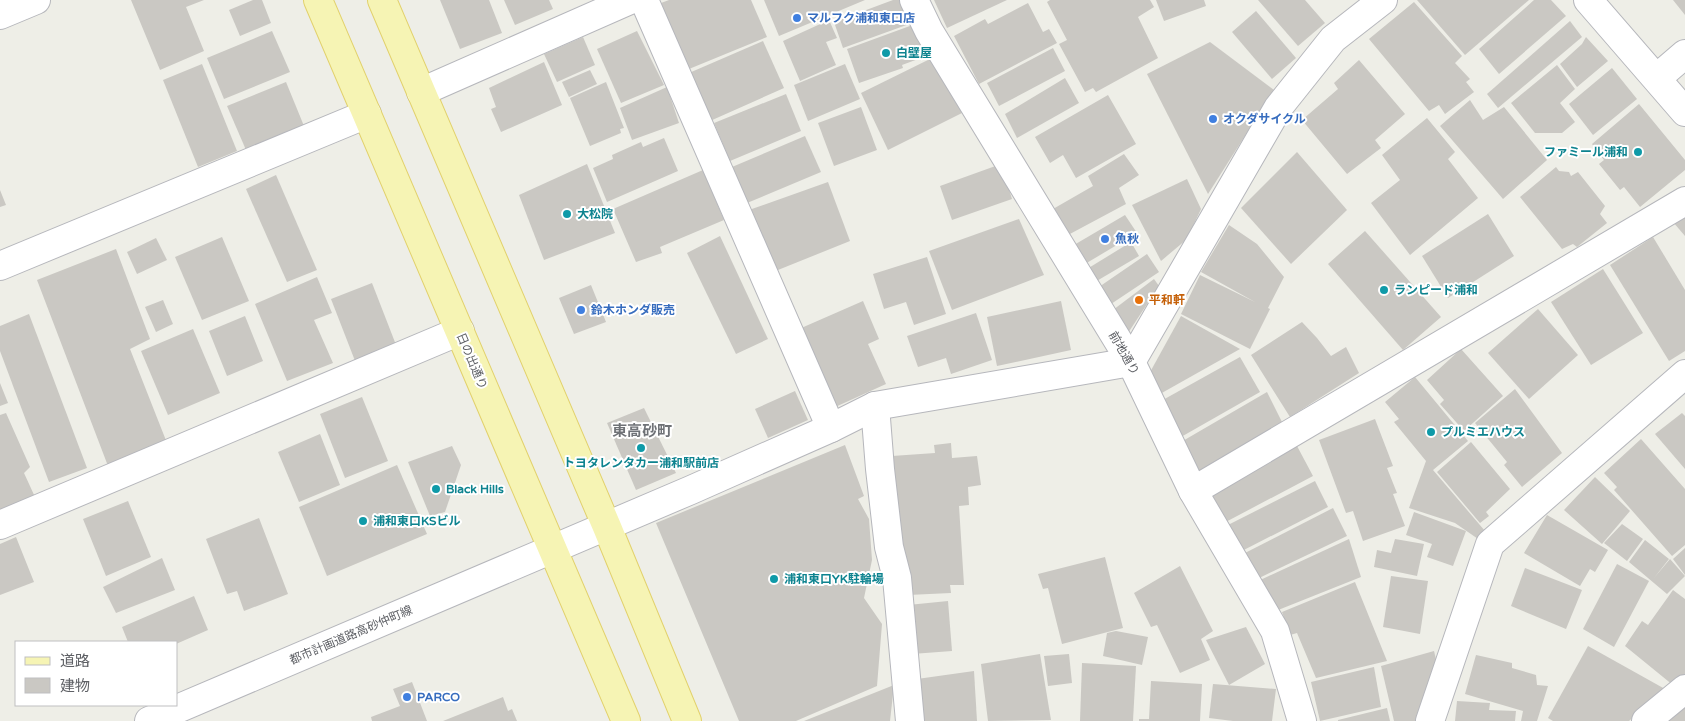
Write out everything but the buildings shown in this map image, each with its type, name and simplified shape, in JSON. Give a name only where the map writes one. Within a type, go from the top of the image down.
[{"type":"main road","name":"日の出通り","points":[[318,0],[626,721]]},
{"type":"main road","points":[[382,0],[607,527],[687,721]]},
{"type":"street","points":[[0,15],[36,0]]},
{"type":"street","points":[[421,92],[630,0]]},
{"type":"street","points":[[644,0],[831,428]]},
{"type":"street","name":"前地通り","points":[[914,0],[929,31],[1131,362],[1193,491],[1275,630],[1302,721]]},
{"type":"street","points":[[1131,362],[1278,108],[1333,39],[1383,0]]},
{"type":"street","points":[[1588,0],[1685,112]]},
{"type":"street","points":[[1657,78],[1685,54]]},
{"type":"street","points":[[0,266],[367,114]]},
{"type":"street","points":[[1193,491],[1685,201]]},
{"type":"street","points":[[0,525],[460,331]]},
{"type":"street","name":"都市計画道路高砂仲町線","points":[[149,721],[552,548],[607,527],[831,428],[875,406],[1131,362]]},
{"type":"street","points":[[1430,721],[1490,544],[1685,374]]},
{"type":"street","points":[[875,406],[889,547],[897,578],[910,721]]},
{"type":"street","points":[[1646,721],[1685,688]]},
{"type":"place","name":"マルフク浦和東口店","points":[[797,18]]},
{"type":"place","name":"白壁屋","points":[[886,53]]},
{"type":"place","name":"オクダサイクル","points":[[1213,119]]},
{"type":"place","name":"ファミール浦和","points":[[1638,152]]},
{"type":"place","name":"大松院","points":[[567,214]]},
{"type":"place","name":"魚秋","points":[[1105,239]]},
{"type":"place","name":"ランピード浦和","points":[[1384,290]]},
{"type":"place","name":"平和軒","points":[[1139,300]]},
{"type":"place","name":"鈴木ホンダ販売","points":[[581,310]]},
{"type":"place","name":"プルミエハウス","points":[[1431,432]]},
{"type":"place","name":"トヨタレンタカー浦和駅前店","points":[[641,448]]},
{"type":"place","name":"Black Hills","points":[[436,489]]},
{"type":"place","name":"浦和東口KSビル","points":[[363,521]]},
{"type":"place","name":"浦和東口YK駐輪場","points":[[774,579]]},
{"type":"place","name":"PARCO","points":[[407,697]]},
{"type":"district","name":"東高砂町","points":[[642,431]]}]
